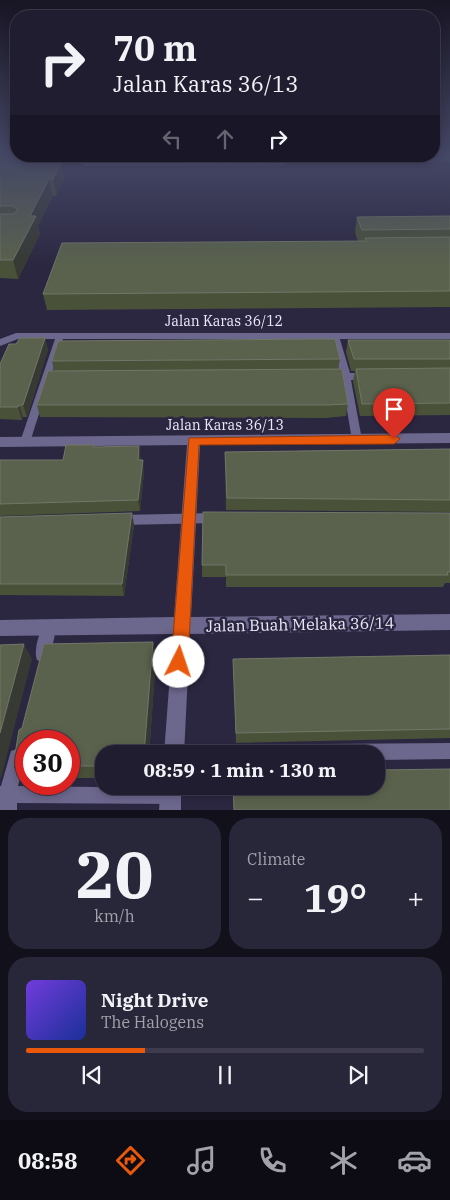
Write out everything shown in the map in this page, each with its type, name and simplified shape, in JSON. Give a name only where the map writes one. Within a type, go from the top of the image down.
[{"type":"street","name":"Jalan Karas 36/12","points":[[0,343],[16,336],[450,336]]},
{"type":"street","name":"Jalan Karas 36/13","points":[[0,442],[450,438]]},
{"type":"street","points":[[175,745],[194,441]]},
{"type":"street","name":"Jalan Buah Melaka 36/14","points":[[0,628],[450,622]]},
{"type":"lane","points":[[25,442],[51,378],[60,336]]},
{"type":"lane","points":[[335,336],[346,377],[357,440]]},
{"type":"lane","points":[[317,377],[374,376]]},
{"type":"lane","points":[[106,520],[188,517],[228,518]]},
{"type":"lane","points":[[38,673],[49,627]]},
{"type":"lane","points":[[385,752],[450,751]]},
{"type":"lane","points":[[15,763],[5,799],[171,798]]},
{"type":"building","points":[[0,192],[42,192],[30,216],[36,216],[13,260],[0,260],[0,214],[13,214],[18,210],[13,206],[0,206]]},
{"type":"building","points":[[450,216],[450,229],[362,230],[357,217]]},
{"type":"building","points":[[450,237],[450,291],[43,294],[62,243],[367,241],[365,238]]},
{"type":"building","points":[[20,338],[45,338],[23,405],[18,407],[0,407],[0,364],[9,344],[16,344]]},
{"type":"building","points":[[335,339],[340,359],[52,361],[58,341]]},
{"type":"building","points":[[348,340],[450,340],[450,359],[354,359]]},
{"type":"building","points":[[450,368],[450,403],[362,404],[356,369]]},
{"type":"building","points":[[342,369],[348,404],[37,405],[48,371]]},
{"type":"building","points":[[66,445],[94,445],[94,447],[139,446],[138,460],[143,460],[138,500],[0,504],[0,460],[63,460]]},
{"type":"building","points":[[450,449],[450,500],[227,498],[225,452]]},
{"type":"building","points":[[203,512],[450,513],[450,572],[447,572],[448,575],[226,575],[226,565],[202,565]]},
{"type":"building","points":[[132,513],[122,584],[0,584],[0,517]]},
{"type":"building","points":[[153,642],[145,745],[95,745],[95,766],[80,766],[80,730],[19,730],[22,728],[44,644]]},
{"type":"building","points":[[24,644],[0,733],[0,645]]},
{"type":"building","points":[[450,655],[450,729],[236,733],[233,659]]},
{"type":"building","points":[[450,769],[450,810],[234,810],[233,795],[385,795],[385,770]]},
{"type":"route","points":[[179,662],[194,441],[394,439]]}]
